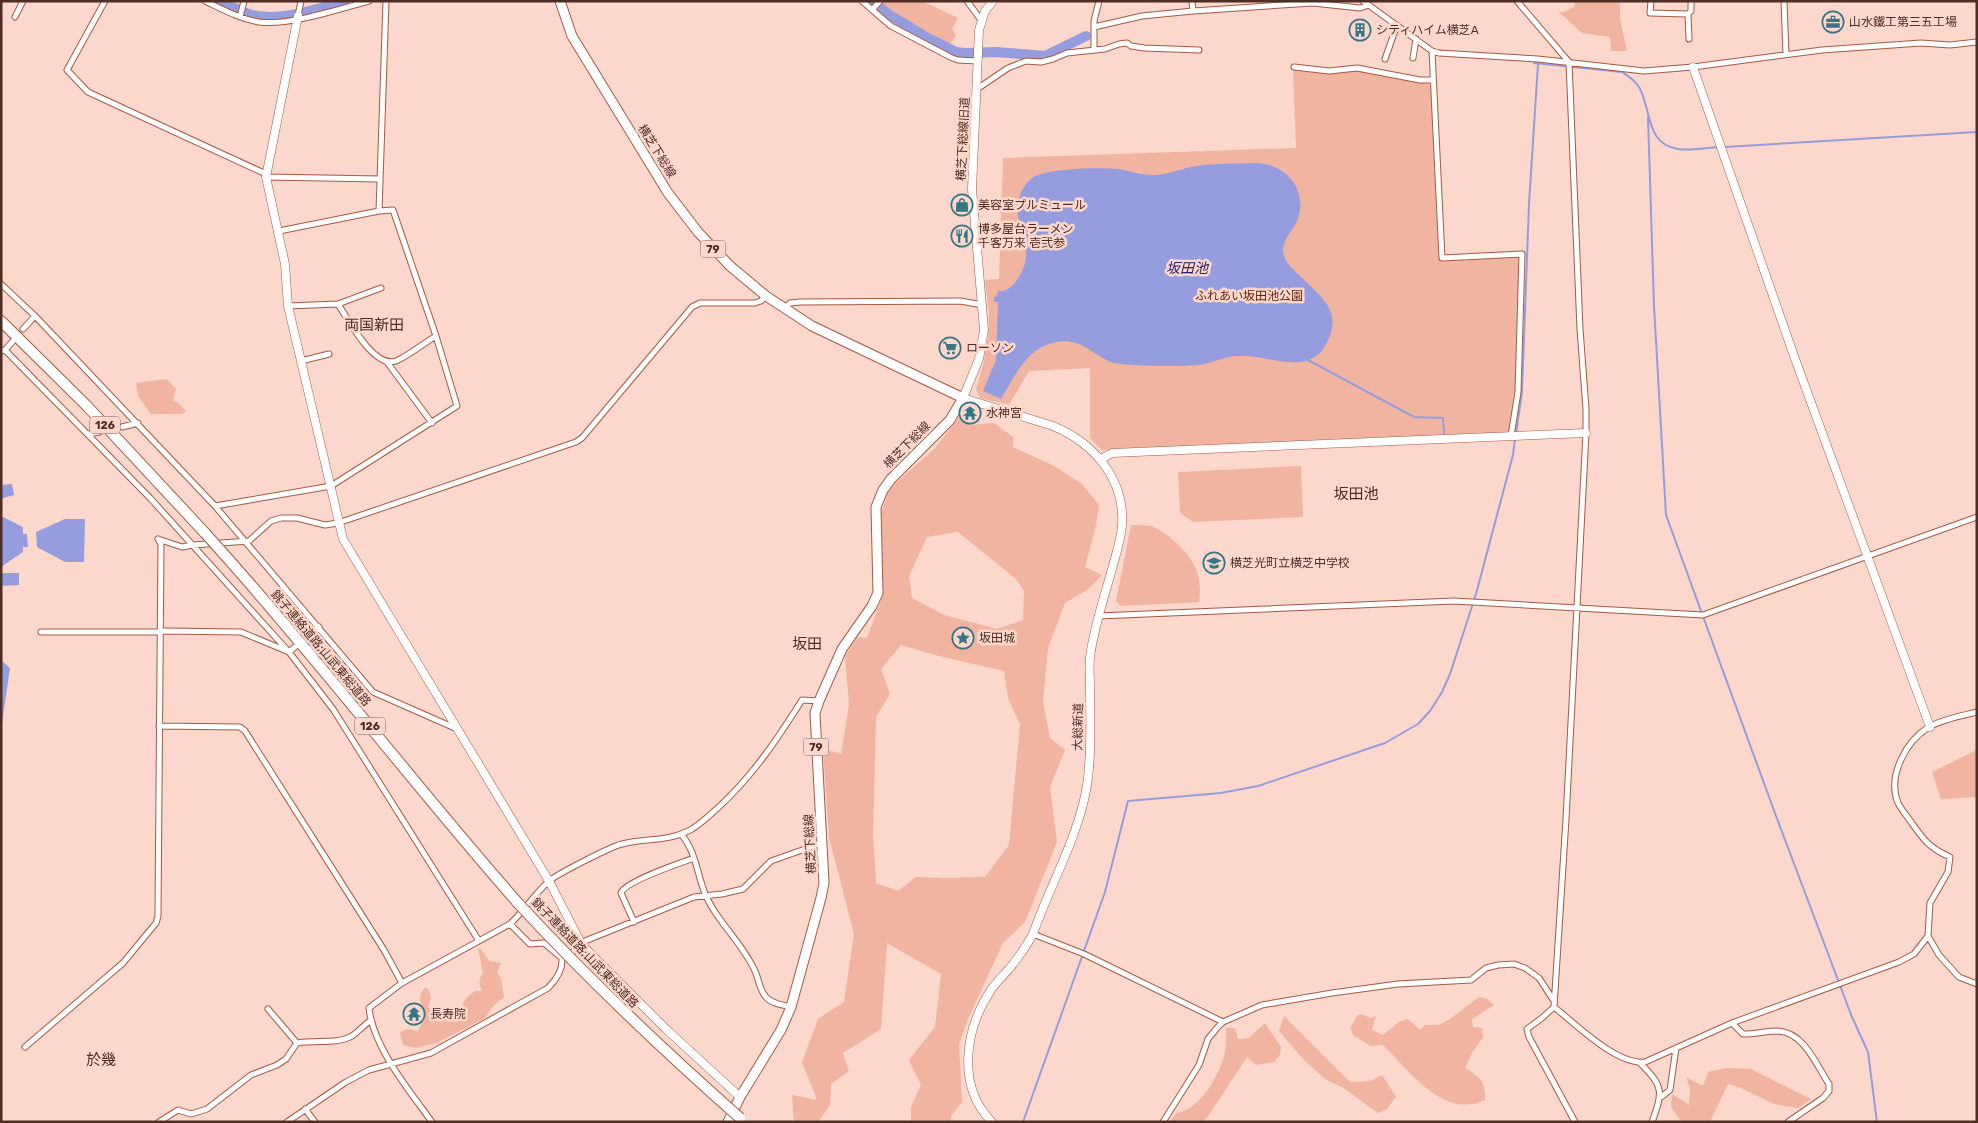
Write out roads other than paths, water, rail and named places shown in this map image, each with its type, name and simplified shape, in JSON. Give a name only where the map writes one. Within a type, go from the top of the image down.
[{"type":"highway","name":"銚子連絡道路;山武東総道路","points":[[1,321],[99,418],[222,552],[517,902],[638,1026],[742,1120]]},
{"type":"main road","name":"横芝下総線","points":[[560,1],[572,36],[668,193],[714,250],[730,266],[784,309],[830,336],[963,398],[950,420],[891,479],[883,490],[876,507],[878,593],[872,606],[842,649],[819,701],[815,725],[824,883],[821,898],[791,1008],[781,1030],[740,1096],[728,1122]]},
{"type":"street","points":[[15,17],[23,1]]},
{"type":"street","points":[[105,1],[67,70],[82,88],[266,175],[380,179]]},
{"type":"street","points":[[205,1],[240,17],[259,22],[276,22],[298,15],[369,1]]},
{"type":"street","points":[[240,17],[244,1]]},
{"type":"street","points":[[301,1],[266,175],[285,264],[288,306],[338,523],[348,550],[549,881],[580,943],[652,1016],[740,1096]]},
{"type":"street","points":[[380,211],[386,1]]},
{"type":"street","points":[[862,1],[892,26],[952,58],[978,61]]},
{"type":"street","points":[[967,1],[981,20]]},
{"type":"street","name":"横芝下総線旧道","points":[[963,398],[979,359],[984,330],[972,189],[981,20],[993,1]]},
{"type":"street","points":[[1094,50],[1094,27],[1099,1]]},
{"type":"street","points":[[1192,1],[1193,12]]},
{"type":"street","points":[[1363,1],[1432,51],[1440,53],[1569,62],[1644,70],[1693,67],[1822,50],[1908,44],[1950,45],[1977,42]]},
{"type":"street","points":[[1517,1],[1569,62],[1586,433],[1554,1004],[1542,1018],[1527,1028],[1529,1037],[1575,1122]]},
{"type":"street","points":[[1651,1],[1650,13],[1688,14]]},
{"type":"street","points":[[1689,39],[1688,14],[1691,11],[1691,1]]},
{"type":"street","points":[[1784,1],[1786,55]]},
{"type":"street","points":[[873,9],[879,2]]},
{"type":"street","points":[[1094,27],[1142,16],[1314,2],[1360,8],[1368,6]]},
{"type":"street","points":[[1385,59],[1397,25]]},
{"type":"street","points":[[1413,58],[1416,40]]},
{"type":"street","points":[[977,89],[1008,68],[1026,61],[1040,62],[1054,59],[1067,53],[1105,49],[1127,43],[1131,46],[1144,48],[1199,50]]},
{"type":"street","points":[[1432,51],[1442,258],[1522,254],[1518,392],[1511,436]]},
{"type":"street","points":[[1294,67],[1329,71],[1357,68],[1420,80],[1433,80]]},
{"type":"street","points":[[1693,67],[1794,356],[1930,727]]},
{"type":"street","points":[[215,506],[330,486],[457,406],[436,336],[392,210],[279,231]]},
{"type":"street","points":[[1,284],[35,316],[215,506],[373,692],[458,730]]},
{"type":"street","points":[[288,306],[338,304],[381,288]]},
{"type":"street","points":[[25,1047],[123,963],[156,923],[158,916],[161,544],[158,539],[182,547],[193,544],[249,541],[271,521],[281,518],[297,518],[324,525],[338,523],[576,442],[582,438],[692,307],[700,303],[755,303],[761,301],[766,296]]},
{"type":"street","points":[[784,309],[790,303],[800,302],[960,301],[983,305]]},
{"type":"street","points":[[338,304],[366,346],[387,362],[432,423]]},
{"type":"street","points":[[23,330],[35,316]]},
{"type":"street","points":[[387,362],[396,361],[436,336]]},
{"type":"street","points":[[13,341],[3,350],[89,434],[193,544],[288,652],[338,716],[479,941]]},
{"type":"street","points":[[301,361],[329,354]]},
{"type":"street","name":"大総新道","points":[[963,398],[1067,432],[1088,446],[1101,460],[1117,490],[1122,525],[1098,616],[1090,659],[1088,783],[1083,806],[1033,934],[1024,950],[991,990],[970,1038],[968,1060],[970,1081],[986,1116],[992,1122]]},
{"type":"street","points":[[122,427],[138,423]]},
{"type":"street","points":[[89,434],[99,432]]},
{"type":"street","points":[[1101,460],[1112,454],[1120,453],[1586,433]]},
{"type":"street","points":[[1098,616],[1454,601],[1703,615],[1977,517]]},
{"type":"street","points":[[307,637],[318,627]]},
{"type":"street","points":[[41,632],[241,632],[288,652]]},
{"type":"street","points":[[288,652],[295,646]]},
{"type":"street","points":[[432,1122],[391,1064],[370,1021],[369,1008],[402,983],[510,924],[549,881],[610,848],[622,844],[664,839],[681,834],[705,820],[739,788],[768,753],[802,700],[819,701]]},
{"type":"street","points":[[1977,712],[1930,727],[1912,740],[1899,765],[1895,782],[1898,804],[1922,838],[1935,851],[1950,857],[1948,872],[1930,903],[1928,936],[1939,955],[1959,977],[1977,984]]},
{"type":"street","points":[[159,726],[240,727],[245,731],[384,951],[402,983]]},
{"type":"street","points":[[681,834],[687,840],[713,910],[748,957],[766,998],[791,1008]]},
{"type":"street","points":[[286,1122],[346,1082],[369,1070],[431,1053],[548,988],[556,980],[563,964],[580,943],[694,897],[722,894],[743,889],[771,861],[822,843]]},
{"type":"street","points":[[634,922],[621,893],[624,887],[661,870],[694,858]]},
{"type":"street","points":[[510,924],[530,944],[544,943],[562,958],[563,964]]},
{"type":"street","points":[[1033,934],[1084,954],[1223,1022]]},
{"type":"street","points":[[1163,1122],[1198,1064],[1208,1039],[1223,1022],[1262,1005],[1332,992],[1398,984],[1471,980],[1486,968],[1514,964],[1536,975],[1554,1004],[1616,1055],[1630,1062],[1640,1063],[1732,1023],[1899,962],[1914,954],[1928,936]]},
{"type":"street","points":[[268,1008],[297,1043]]},
{"type":"street","points":[[159,1122],[178,1110],[192,1118],[207,1109],[251,1075],[286,1060],[297,1043],[307,1040],[333,1041],[351,1036],[370,1021]]},
{"type":"street","points":[[1732,1023],[1743,1034],[1780,1031],[1795,1037],[1805,1047],[1829,1084],[1829,1091],[1823,1098],[1788,1122]]},
{"type":"street","points":[[1661,1097],[1670,1090],[1676,1048]]},
{"type":"street","points":[[1640,1063],[1660,1086],[1661,1097],[1652,1122]]},
{"type":"street","points":[[305,1109],[315,1122]]},
{"type":"water","name":"坂田池","points":[[1258,163],[1268,165],[1286,174],[1298,190],[1300,210],[1295,225],[1286,238],[1283,251],[1289,264],[1328,305],[1331,313],[1331,332],[1324,348],[1318,354],[1311,359],[1299,362],[1239,356],[1199,365],[1139,365],[1112,362],[1076,343],[1067,341],[1057,342],[1047,345],[1030,356],[1017,372],[1001,399],[983,391],[996,360],[998,302],[994,302],[994,297],[997,296],[998,291],[1011,287],[1023,270],[1026,260],[1018,204],[1022,190],[1032,178],[1049,172],[1074,169],[1118,169],[1152,175],[1205,165]]},
{"type":"water","points":[[12,484],[14,495],[3,498],[1,501],[1,485]]},
{"type":"water","points":[[1,516],[23,527],[23,534],[27,534],[28,547],[23,547],[23,552],[1,567]]},
{"type":"water","points":[[65,519],[85,519],[84,562],[65,562],[37,547],[36,532]]},
{"type":"water","points":[[1,573],[19,573],[19,585],[1,586]]},
{"type":"water","points":[[1,660],[10,668],[1,730]]},
{"type":"waterway","points":[[219,1],[240,11],[263,17],[299,14],[344,1]]},
{"type":"waterway","points":[[873,1],[888,14],[956,52],[996,52],[1045,56],[1086,36]]},
{"type":"waterway","points":[[1534,63],[1622,72],[1639,87],[1651,125],[1660,140],[1667,146],[1692,150],[1717,147]]},
{"type":"waterway","points":[[1516,434],[1522,392],[1529,204],[1538,64]]},
{"type":"waterway","points":[[1648,117],[1654,306],[1666,515],[1776,816],[1852,1017],[1868,1052],[1877,1122]]},
{"type":"waterway","points":[[1725,147],[1977,132]]},
{"type":"waterway","points":[[1308,360],[1414,417],[1443,418],[1444,433]]},
{"type":"waterway","points":[[1023,1122],[1105,892],[1128,801],[1221,793],[1258,786],[1385,743],[1418,724],[1430,711],[1442,692],[1450,674],[1476,594],[1513,455],[1515,439]]},
{"type":"tunnel","points":[[99,432],[122,427]]},
{"type":"place","name":"山水鐵工第三五工場","points":[[1833,22]]},
{"type":"place","name":"シティハイム横芝A","points":[[1360,30]]},
{"type":"place","name":"美容室プルミュール","points":[[962,205]]},
{"type":"place","name":"博多屋台ラーメン 千客万来 壱弐参","points":[[962,236]]},
{"type":"place","name":"ローソン","points":[[950,348]]},
{"type":"place","name":"水神宮","points":[[970,413]]},
{"type":"place","name":"横芝光町立横芝中学校","points":[[1214,563]]},
{"type":"place","name":"坂田城","points":[[963,638]]},
{"type":"place","name":"長寿院","points":[[414,1014]]},
{"type":"district","name":"両国新田","points":[[374,325]]},
{"type":"district","name":"坂田池","points":[[1356,494]]},
{"type":"district","name":"坂田","points":[[807,644]]},
{"type":"district","name":"於幾","points":[[101,1060]]},
{"type":"park label","name":"ふれあい坂田池公園","points":[[1249,296]]}]
